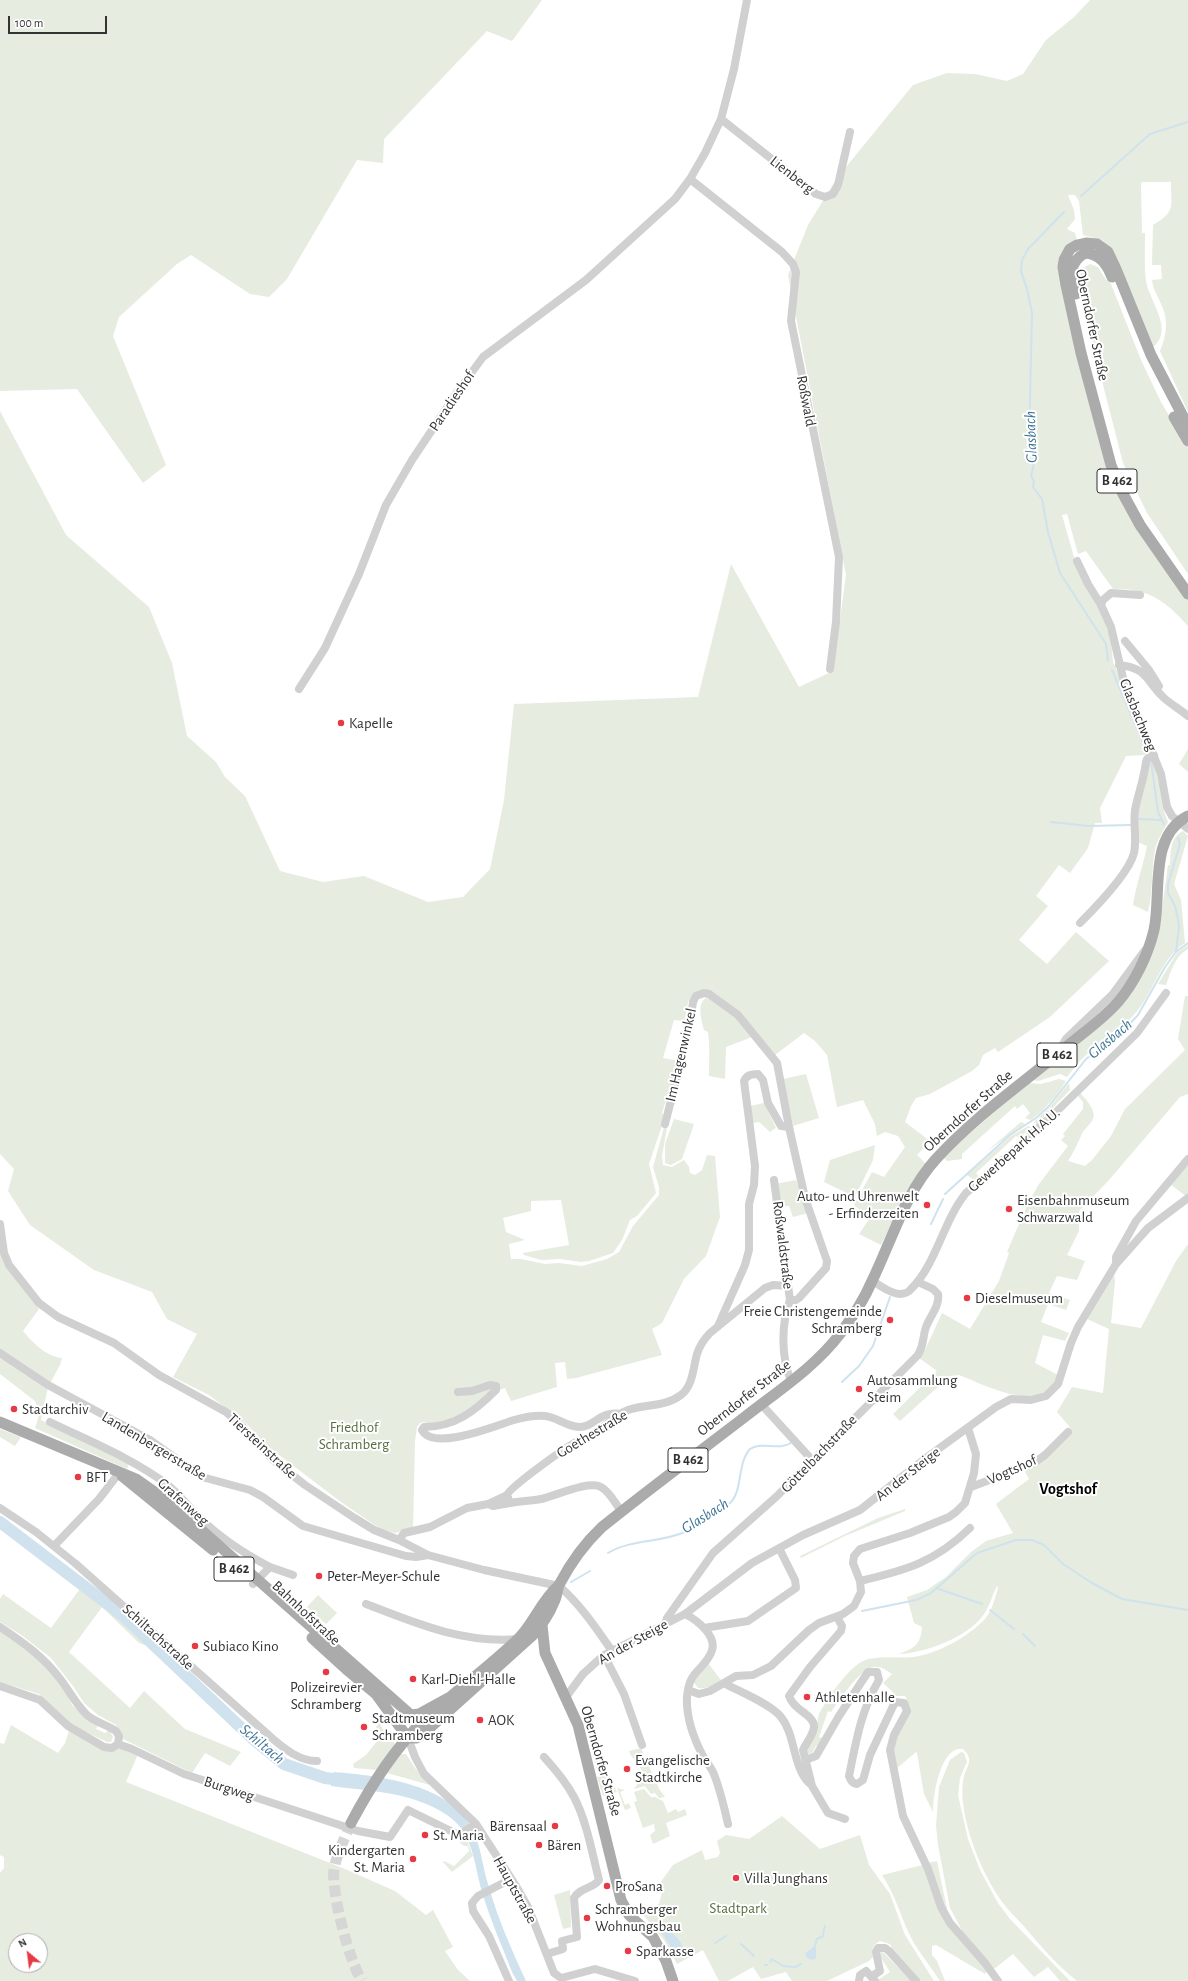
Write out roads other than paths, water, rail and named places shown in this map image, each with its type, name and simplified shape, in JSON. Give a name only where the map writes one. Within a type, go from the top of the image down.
[{"type":"main road","name":"Oberndorfer Straße","points":[[1188,426],[1151,355],[1116,268],[1108,252],[1097,244],[1086,242],[1077,244],[1070,249],[1064,260],[1063,267],[1081,353],[1111,465],[1122,492],[1140,525],[1188,594]]},
{"type":"main road","name":"Oberndorfer Straße","points":[[1188,441],[1152,374],[1110,272],[1099,258],[1085,253],[1074,261],[1072,272],[1073,283],[1110,440],[1123,476],[1136,505],[1188,582]]},
{"type":"main road","name":"Oberndorfer Straße","points":[[672,1981],[666,1961],[653,1937],[630,1916],[621,1900],[578,1725],[545,1653],[542,1624],[554,1602],[559,1586],[591,1538],[621,1511],[791,1381],[835,1340],[860,1306],[873,1281],[907,1202],[932,1163],[974,1123],[1106,1015],[1118,1002],[1131,984],[1150,943],[1157,917],[1160,862],[1163,847],[1168,835],[1183,819]]},
{"type":"main road","name":"B 462","points":[[0,1422],[119,1473]]},
{"type":"main road","name":"Bahnhofstraße","points":[[119,1473],[133,1486],[255,1582],[411,1715],[419,1714],[450,1697]]},
{"type":"main road","name":"Bahnhofstraße","points":[[255,1582],[346,1669],[376,1694],[408,1738]]},
{"type":"main road","name":"B 462","points":[[408,1738],[416,1738],[422,1735],[522,1640],[547,1596],[559,1586]]},
{"type":"main road","name":"B 462","points":[[450,1697],[542,1624]]},
{"type":"main road","points":[[522,1640],[545,1653]]},
{"type":"main road","points":[[351,1823],[368,1793],[408,1738],[450,1697]]},
{"type":"street","points":[[690,179],[705,153],[721,119],[734,69],[747,0]]},
{"type":"street","name":"Lienberg","points":[[721,119],[816,194],[825,198],[833,194],[838,185],[850,132]]},
{"type":"street","name":"Roßwald","points":[[690,179],[782,252],[793,264],[796,272],[791,321],[839,557],[837,614],[830,669]]},
{"type":"street","name":"Paradieshof","points":[[299,689],[325,648],[359,574],[386,505],[412,460],[458,391],[483,357],[540,316],[586,280],[675,199],[690,179]]},
{"type":"street","name":"Glasbachweg","points":[[1077,561],[1111,627],[1124,682],[1161,774],[1166,806],[1172,816],[1183,819],[1188,829]]},
{"type":"street","points":[[1101,605],[1103,600],[1111,593],[1126,592],[1140,595]]},
{"type":"street","points":[[1125,641],[1149,670],[1160,687],[1158,691]]},
{"type":"street","points":[[1119,664],[1138,669],[1145,674],[1158,691],[1188,716]]},
{"type":"street","points":[[1080,923],[1109,890],[1132,857],[1135,848],[1135,811],[1147,759],[1154,754]]},
{"type":"street","name":"Im Hagenwinkel","points":[[665,1124],[689,1030],[693,1002],[696,996],[704,993],[709,994],[738,1015],[777,1063],[789,1127],[805,1198],[827,1262],[826,1268],[799,1298],[796,1300],[790,1300]]},
{"type":"street","name":"Gewerbepark H.A.U.","points":[[873,1281],[895,1293],[901,1294],[911,1290],[918,1282],[956,1207],[966,1193],[1054,1114],[1137,1033],[1166,993]]},
{"type":"street","points":[[718,1326],[745,1265],[749,1250],[750,1204],[754,1185],[755,1166],[744,1082],[746,1077],[754,1074],[760,1076],[768,1103],[775,1117],[781,1126],[789,1127]]},
{"type":"street","points":[[1116,1264],[1116,1257],[1136,1221],[1188,1159]]},
{"type":"street","name":"Roßwaldstraße","points":[[774,1180],[790,1300],[786,1312],[784,1360],[791,1381]]},
{"type":"street","name":"An der Steige","points":[[566,1697],[583,1674],[604,1655],[685,1614],[752,1563],[803,1535],[860,1510],[926,1458],[996,1407],[1011,1399],[1037,1399],[1046,1396],[1053,1391],[1062,1376],[1070,1343],[1116,1264],[1148,1228],[1188,1198]]},
{"type":"street","name":"Tiersteinstraße","points":[[0,1224],[4,1253],[9,1265],[39,1303],[58,1317],[114,1343],[159,1375],[226,1412],[243,1427],[273,1460],[305,1485],[374,1530],[399,1540],[428,1555],[484,1570],[559,1586]]},
{"type":"street","name":"Göttelbachstraße","points":[[665,1624],[667,1618],[713,1553],[776,1497],[813,1461],[864,1408],[909,1365],[922,1348],[926,1326],[939,1299],[938,1294],[933,1289],[918,1282]]},
{"type":"street","name":"Goethestraße","points":[[508,1499],[513,1487],[558,1454],[576,1442],[590,1437],[621,1414],[628,1410],[665,1403],[681,1395],[689,1386],[702,1342],[718,1326],[765,1288],[773,1285],[788,1286]]},
{"type":"street","name":"Landenbergerstraße","points":[[0,1353],[48,1385],[150,1440],[202,1477],[250,1490],[263,1497],[303,1526],[406,1556],[416,1557],[428,1555]]},
{"type":"street","points":[[458,1392],[472,1391],[490,1385],[496,1386],[496,1390],[488,1398],[465,1416],[449,1424],[424,1427],[422,1430],[423,1433],[430,1436],[448,1438],[494,1428],[514,1420],[539,1416],[549,1417],[569,1426],[579,1427],[586,1426],[599,1417],[612,1412],[621,1414]]},
{"type":"street","points":[[761,1404],[813,1461]]},
{"type":"street","name":"Grafenweg","points":[[50,1422],[149,1472],[169,1486],[198,1516],[240,1550],[270,1567],[293,1575]]},
{"type":"street","points":[[688,1690],[699,1694],[710,1691],[725,1684],[736,1676],[753,1675],[772,1666],[809,1630],[820,1623],[837,1617],[854,1606],[861,1592],[860,1581],[853,1563],[854,1556],[860,1549],[910,1533],[949,1517],[965,1503],[971,1487],[976,1454],[968,1428]]},
{"type":"street","name":"Vogtshof","points":[[971,1487],[1034,1463],[1045,1455],[1068,1432]]},
{"type":"street","points":[[54,1546],[99,1498],[119,1473]]},
{"type":"street","points":[[399,1540],[404,1533],[430,1527],[466,1508],[508,1499],[542,1499],[588,1486],[597,1485],[608,1492],[621,1511]]},
{"type":"street","name":"Schiltachstraße","points":[[0,1508],[54,1546],[273,1740],[286,1750],[301,1758],[317,1762]]},
{"type":"street","points":[[860,1581],[899,1572],[920,1564],[958,1539],[970,1528]]},
{"type":"street","points":[[704,1628],[748,1621],[796,1588],[795,1580],[779,1548]]},
{"type":"street","points":[[255,1582],[270,1567]]},
{"type":"street","points":[[559,1586],[567,1593],[589,1619],[612,1651]]},
{"type":"street","points":[[366,1604],[440,1632],[499,1641],[522,1640]]},
{"type":"street","points":[[685,1614],[694,1618],[704,1628],[711,1639],[713,1649],[711,1655],[690,1681],[688,1690],[688,1713],[692,1731],[703,1756],[712,1771],[728,1824]]},
{"type":"street","points":[[837,1617],[842,1626],[841,1631],[810,1667],[789,1696],[794,1705],[812,1719],[814,1723],[813,1733],[803,1750],[812,1786],[828,1813],[844,1819]]},
{"type":"street","points":[[0,1627],[35,1652],[60,1679],[78,1707],[89,1716],[116,1732],[119,1736],[118,1744]]},
{"type":"street","points":[[604,1655],[624,1694],[642,1746]]},
{"type":"street","points":[[805,1758],[808,1759],[816,1756],[839,1716],[868,1672],[877,1672],[879,1680],[863,1711],[849,1776],[853,1783],[858,1784],[863,1780],[870,1756],[889,1714],[896,1702],[904,1703],[907,1711],[890,1743],[894,1776],[903,1816],[928,1869],[941,1907],[958,1933],[986,1963],[998,1981]]},
{"type":"street","points":[[725,1684],[775,1711],[782,1718],[800,1768],[806,1781],[812,1786]]},
{"type":"street","name":"Burgweg","points":[[0,1686],[40,1700],[68,1726],[104,1747],[112,1748],[118,1744],[132,1748],[184,1774],[358,1830],[390,1837],[396,1830],[406,1812],[411,1810],[460,1834],[474,1825]]},
{"type":"street","name":"Hauptstraße","points":[[408,1738],[424,1774],[474,1825],[511,1878],[528,1907],[554,1973],[560,1978],[600,1969],[635,1981]]},
{"type":"street","points":[[544,1757],[563,1779],[574,1797],[583,1821],[599,1880],[596,1884],[581,1890],[574,1898],[577,1937],[562,1941],[563,1949],[547,1954]]},
{"type":"street","points":[[509,1981],[489,1936],[472,1907],[474,1899],[511,1878]]},
{"type":"street","points":[[859,1981],[860,1975],[866,1970],[874,1978],[880,1971],[876,1952],[878,1948],[882,1947],[889,1951],[916,1981]]},
{"type":"water","points":[[334,1772],[373,1776],[415,1786],[434,1794],[451,1804],[465,1818],[475,1835],[487,1881],[497,1911],[526,1981],[517,1981],[512,1972],[485,1902],[469,1843],[461,1828],[448,1816],[437,1809],[410,1798],[377,1791],[331,1786]]},
{"type":"water","points":[[663,1927],[681,1942],[683,1951],[682,1955],[675,1954],[660,1930]]},
{"type":"water","points":[[814,1947],[816,1948],[816,1958],[812,1960],[807,1958],[805,1953]]},
{"type":"waterway","name":"Glasbach","points":[[1081,196],[1150,134],[1188,122]]},
{"type":"waterway","name":"Glasbach","points":[[1064,212],[1028,249],[1022,260],[1021,271],[1027,289],[1032,313],[1029,444],[1033,456],[1031,476],[1034,481],[1033,487],[1042,499],[1048,532],[1060,573],[1106,644],[1108,661]]},
{"type":"waterway","name":"Glasbach","points":[[1112,670],[1148,754]]},
{"type":"waterway","name":"Glasbach","points":[[1151,761],[1158,812],[1164,824]]},
{"type":"waterway","points":[[1139,819],[1161,820]]},
{"type":"waterway","points":[[1051,822],[1089,826],[1131,825]]},
{"type":"waterway","name":"Glasbach","points":[[945,1194],[1010,1135],[1036,1118],[1049,1106],[1086,1059],[1123,1031],[1138,1015],[1165,967],[1176,952],[1179,927],[1175,906],[1168,893],[1168,884],[1180,844],[1178,838]]},
{"type":"waterway","points":[[1176,952],[1188,943]]},
{"type":"waterway","name":"Glasbach","points":[[931,1224],[943,1199]]},
{"type":"waterway","name":"Glasbach","points":[[842,1382],[859,1366],[873,1346],[890,1297]]},
{"type":"waterway","name":"Glasbach","points":[[608,1553],[626,1545],[666,1538],[689,1530],[704,1516],[728,1505],[734,1498],[739,1484],[743,1462],[750,1449],[760,1446],[781,1446],[791,1443]]},
{"type":"waterway","name":"Schiltach","points":[[0,1522],[122,1615],[252,1738],[284,1764],[325,1778],[349,1781]]},
{"type":"waterway","points":[[862,1611],[916,1600],[931,1593],[977,1553],[1016,1540],[1032,1540],[1044,1545],[1063,1564],[1092,1583],[1122,1599],[1188,1610]]},
{"type":"waterway","name":"Glasbach","points":[[571,1582],[590,1571]]},
{"type":"waterway","points":[[936,1588],[982,1604]]},
{"type":"waterway","points":[[990,1610],[1014,1629]]},
{"type":"waterway","points":[[1023,1634],[1035,1646]]},
{"type":"waterway","points":[[814,1949],[817,1939],[823,1936],[824,1929]]},
{"type":"waterway","points":[[715,1943],[726,1936]]},
{"type":"waterway","points":[[741,1944],[754,1956]]},
{"type":"waterway","points":[[770,1962],[772,1959],[783,1966],[796,1967]]},
{"type":"waterway","points":[[797,1966],[801,1964]]},
{"type":"tunnel","points":[[351,1823],[337,1857],[334,1869],[334,1880],[335,1893],[342,1926],[352,1958],[362,1981]]},
{"type":"place","name":"Kapelle","points":[[341,723]]},
{"type":"place","name":"Auto- und Uhrenwelt - Erfinderzeiten","points":[[927,1205]]},
{"type":"place","name":"Eisenbahnmuseum Schwarzwald","points":[[1009,1209]]},
{"type":"place","name":"Dieselmuseum","points":[[967,1298]]},
{"type":"place","name":"Freie Christengemeinde Schramberg","points":[[890,1320]]},
{"type":"place","name":"Autosammlung Steim","points":[[859,1389]]},
{"type":"place","name":"Stadtarchiv","points":[[14,1409]]},
{"type":"place","name":"BFT","points":[[78,1477]]},
{"type":"place","name":"Peter-Meyer-Schule","points":[[319,1576]]},
{"type":"place","name":"Subiaco Kino","points":[[195,1646]]},
{"type":"place","name":"Polizeirevier Schramberg","points":[[326,1672]]},
{"type":"place","name":"Karl-Diehl-Halle","points":[[413,1679]]},
{"type":"place","name":"Athletenhalle","points":[[807,1697]]},
{"type":"place","name":"AOK","points":[[480,1720]]},
{"type":"place","name":"Stadtmuseum Schramberg","points":[[364,1727]]},
{"type":"place","name":"Evangelische Stadtkirche","points":[[627,1769]]},
{"type":"place","name":"Bärensaal","points":[[555,1826]]},
{"type":"place","name":"St. Maria","points":[[425,1835]]},
{"type":"place","name":"Bären","points":[[539,1845]]},
{"type":"place","name":"Kindergarten St. Maria","points":[[413,1859]]},
{"type":"place","name":"Villa Junghans","points":[[736,1878]]},
{"type":"place","name":"ProSana","points":[[607,1886]]},
{"type":"place","name":"Schramberger Wohnungsbau","points":[[587,1918]]},
{"type":"place","name":"Sparkasse","points":[[628,1951]]},
{"type":"district","name":"Vogtshof","points":[[1068,1489]]},
{"type":"park label","name":"Friedhof Schramberg","points":[[354,1436]]},
{"type":"park label","name":"Stadtpark","points":[[738,1908]]}]
